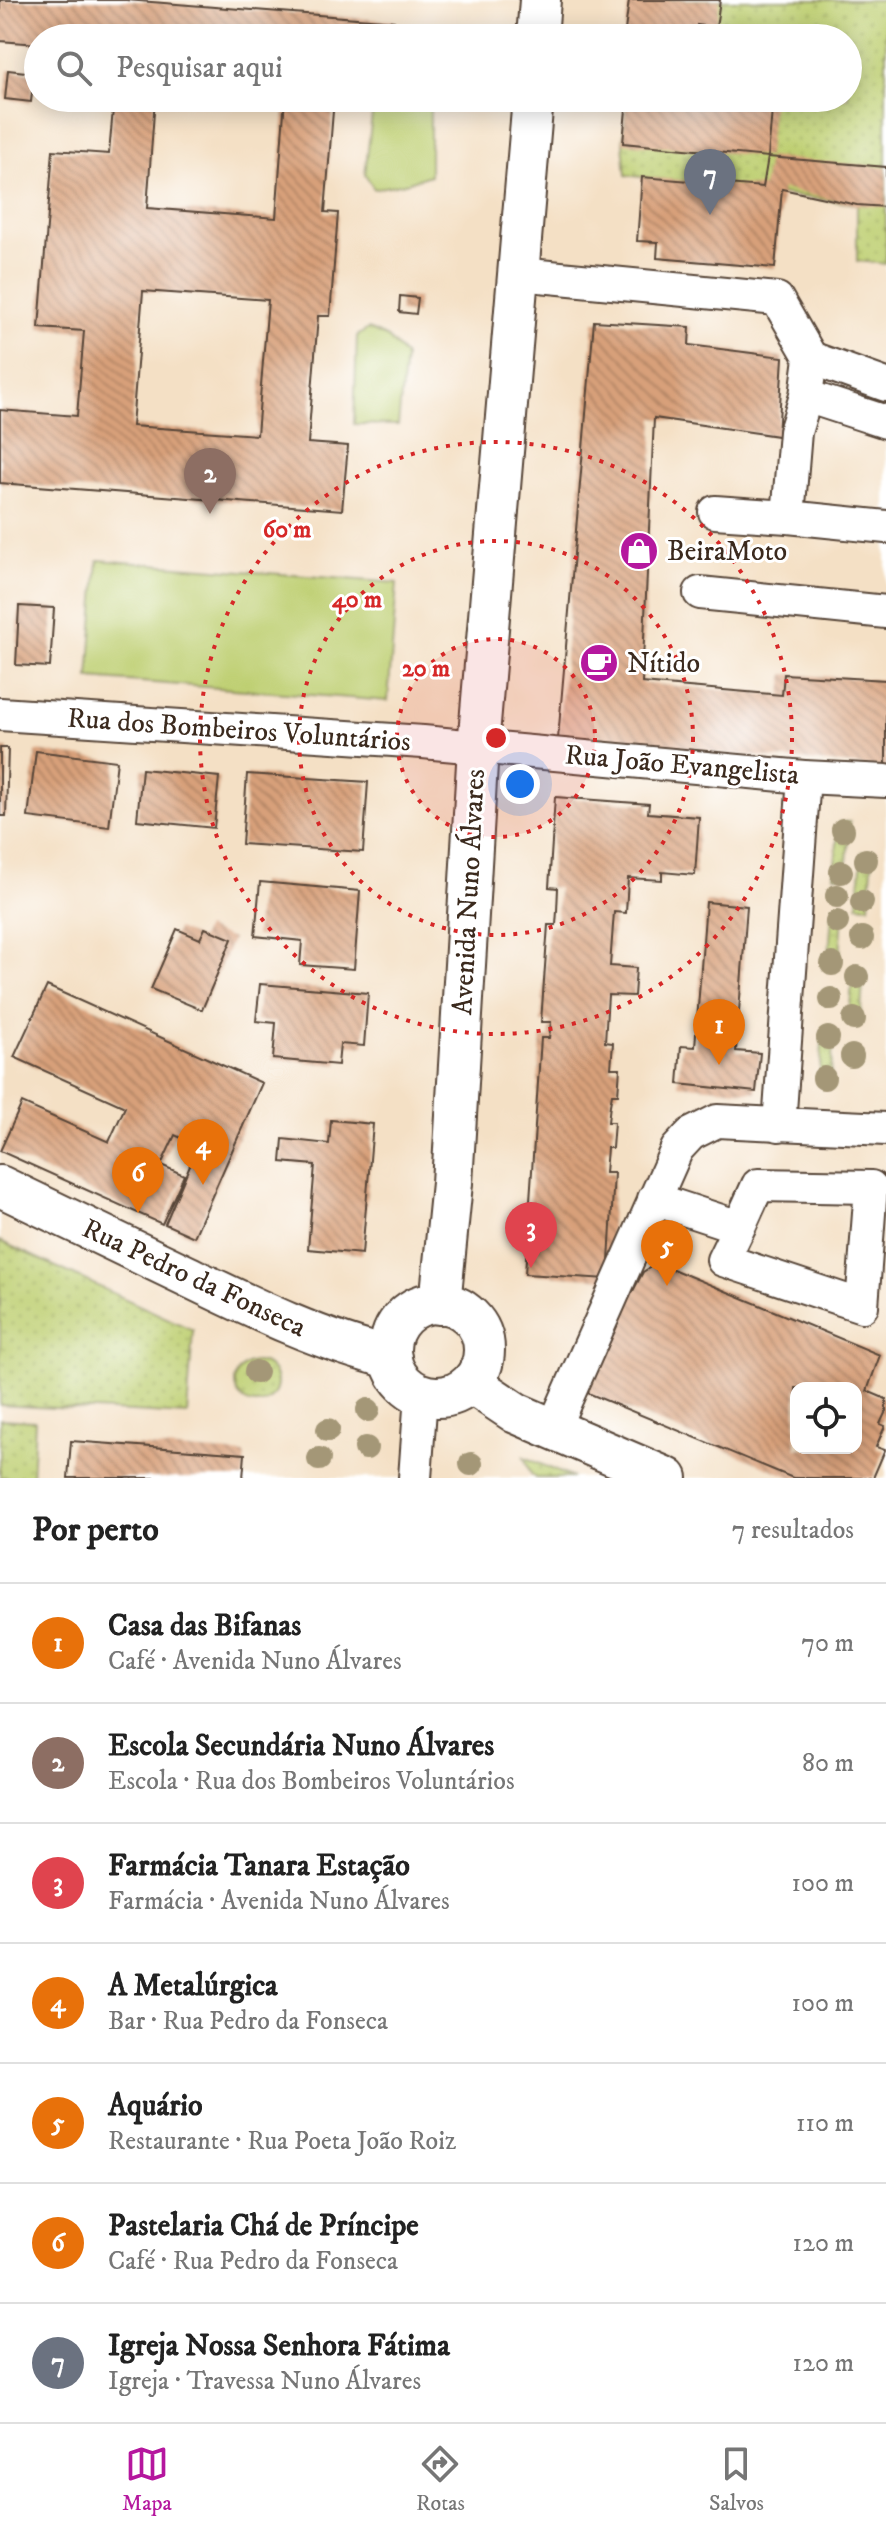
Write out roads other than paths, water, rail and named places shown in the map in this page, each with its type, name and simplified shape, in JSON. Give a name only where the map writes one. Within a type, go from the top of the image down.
[{"type":"main road","points":[[538,24],[540,0]]},
{"type":"main road","name":"Avenida Nuno Álvares","points":[[440,1304],[452,1183],[478,747],[532,112]]},
{"type":"main road","name":"Rua Pedro da Fonseca","points":[[0,1186],[228,1296],[324,1338],[361,1352],[391,1358]]},
{"type":"main road","points":[[440,1304],[465,1313],[481,1333],[484,1346],[483,1359],[471,1383],[451,1395],[439,1397],[421,1395],[400,1378],[391,1358],[395,1331],[403,1319],[413,1310],[440,1304]]},
{"type":"main road","points":[[471,1383],[516,1413],[667,1478]]},
{"type":"street","points":[[519,274],[777,299],[811,358],[806,396],[795,432],[788,517]]},
{"type":"street","points":[[811,358],[886,385]]},
{"type":"street","points":[[806,396],[886,422]]},
{"type":"street","points":[[715,512],[886,527]]},
{"type":"street","points":[[700,593],[886,612]]},
{"type":"street","name":"Rua dos Bombeiros Voluntários","points":[[0,714],[478,747]]},
{"type":"street","name":"Rua João Evangelista","points":[[478,747],[804,777],[886,781]]},
{"type":"street","points":[[779,1125],[804,777]]},
{"type":"street","points":[[553,1429],[677,1149],[691,1134],[717,1121],[886,1129]]},
{"type":"street","points":[[758,1185],[871,1187],[862,1306],[723,1260],[739,1227],[758,1185]]},
{"type":"street","points":[[654,1199],[739,1227]]},
{"type":"street","points":[[415,1478],[421,1395]]},
{"type":"place","name":"Igreja Nossa Senhora Fátima","points":[[710,215]]},
{"type":"place","name":"Escola Secundária Nuno Álvares","points":[[210,514]]},
{"type":"place","name":"BeiraMoto","points":[[639,551]]},
{"type":"place","name":"Nítido","points":[[599,663]]},
{"type":"place","name":"Casa das Bifanas","points":[[719,1065]]},
{"type":"place","name":"A Metalúrgica","points":[[203,1185]]},
{"type":"place","name":"Pastelaria Chá de Príncipe","points":[[138,1213]]},
{"type":"place","name":"Farmácia Tanara Estação","points":[[531,1268]]},
{"type":"place","name":"Aquário","points":[[667,1286]]}]
